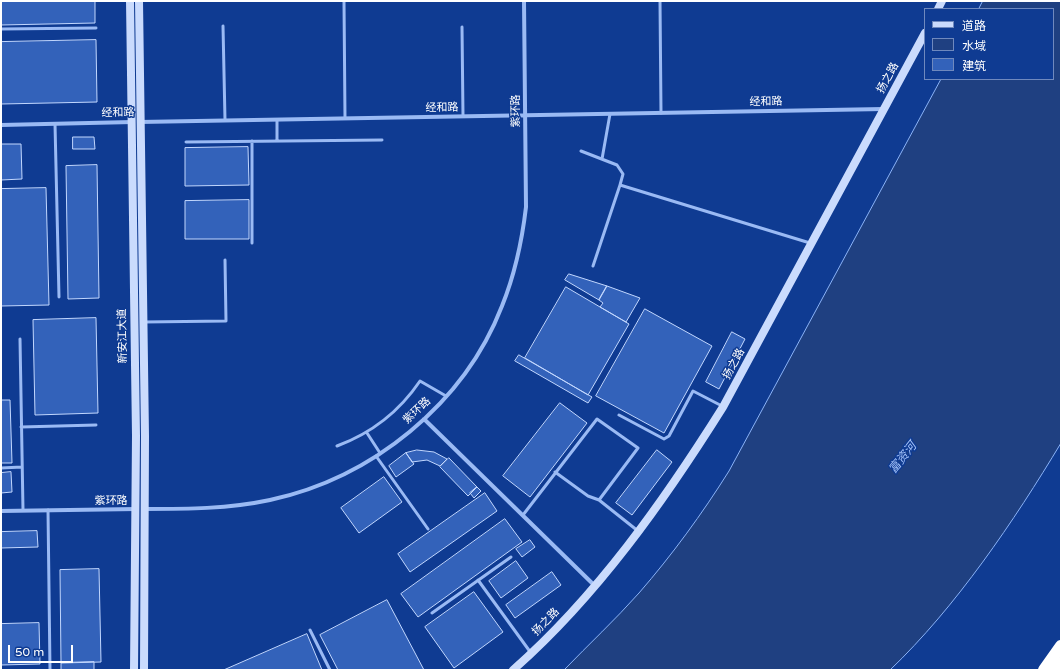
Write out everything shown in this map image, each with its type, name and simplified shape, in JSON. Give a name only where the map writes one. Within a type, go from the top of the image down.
[{"type":"highway","points":[[1044,670],[1061,646]]},
{"type":"highway","points":[[1056,670],[1061,664]]},
{"type":"main road","name":"新安江大道","points":[[130,1],[135,510],[134,670]]},
{"type":"main road","name":"新安江大道","points":[[140,1],[144,322],[144,670]]},
{"type":"main road","name":"扬之路","points":[[512,670],[556,628],[594,585],[638,531],[683,469],[723,407],[924,35]]},
{"type":"street","name":"紫环路","points":[[1,511],[207,509],[270,500],[330,480],[378,454],[424,419],[446,396],[467,370],[485,343],[502,307],[515,269],[526,206],[524,1]]},
{"type":"street","name":"经和路","points":[[1,124],[884,109]]},
{"type":"street","points":[[424,419],[594,585]]},
{"type":"lane","points":[[660,1],[661,113]]},
{"type":"lane","points":[[344,2],[345,118]]},
{"type":"lane","points":[[223,26],[224,120]]},
{"type":"lane","points":[[462,27],[463,116]]},
{"type":"lane","points":[[1,29],[96,28]]},
{"type":"lane","points":[[602,159],[610,114]]},
{"type":"lane","points":[[277,120],[277,141]]},
{"type":"lane","points":[[55,124],[59,297]]},
{"type":"lane","points":[[186,142],[382,140]]},
{"type":"lane","points":[[252,141],[252,243]]},
{"type":"lane","points":[[581,151],[617,165],[622,170],[623,174],[593,266]]},
{"type":"lane","points":[[620,185],[812,243]]},
{"type":"lane","points":[[144,322],[226,322],[226,260]]},
{"type":"lane","points":[[20,339],[23,510]]},
{"type":"lane","points":[[337,446],[367,433],[397,410],[420,381],[446,396]]},
{"type":"lane","points":[[619,415],[664,439],[669,436],[693,391],[723,407]]},
{"type":"lane","points":[[523,515],[597,419],[638,448],[599,500]]},
{"type":"lane","points":[[22,427],[96,425]]},
{"type":"lane","points":[[367,433],[378,454],[428,529]]},
{"type":"lane","points":[[1,468],[22,467]]},
{"type":"lane","points":[[556,472],[588,496],[599,500],[638,531]]},
{"type":"lane","points":[[48,510],[50,670]]},
{"type":"lane","points":[[432,613],[511,556]]},
{"type":"lane","points":[[478,580],[531,653]]},
{"type":"lane","points":[[310,630],[330,670]]},
{"type":"water","name":"富资河","points":[[983,1],[1061,1],[1061,443],[1043,473],[1004,532],[961,591],[938,619],[890,670],[564,670],[621,613],[651,579],[686,534],[729,471],[940,80],[1054,80],[1054,8],[980,8]]},
{"type":"building","points":[[1,1],[95,1],[95,23],[1,25]]},
{"type":"building","points":[[96,40],[97,102],[1,104],[1,42]]},
{"type":"building","points":[[73,137],[94,137],[95,149],[73,149]]},
{"type":"building","points":[[1,144],[21,144],[22,179],[1,180]]},
{"type":"building","points":[[248,147],[249,185],[185,186],[185,148]]},
{"type":"building","points":[[97,165],[99,298],[68,299],[66,166]]},
{"type":"building","points":[[46,188],[49,305],[1,306],[1,189]]},
{"type":"building","points":[[249,200],[249,239],[185,239],[185,201]]},
{"type":"building","points":[[569,274],[607,286],[599,300],[565,280]]},
{"type":"building","points":[[607,286],[640,298],[626,322],[600,307],[603,303],[599,300]]},
{"type":"building","points":[[566,287],[629,324],[588,395],[525,358]]},
{"type":"building","points":[[645,309],[712,346],[664,433],[596,396]]},
{"type":"building","points":[[96,318],[98,413],[35,415],[33,320]]},
{"type":"building","points":[[732,332],[745,339],[719,389],[706,382]]},
{"type":"building","points":[[519,355],[592,397],[588,403],[515,361]]},
{"type":"building","points":[[1,400],[10,400],[12,463],[1,463]]},
{"type":"building","points":[[560,403],[587,423],[530,497],[503,476]]},
{"type":"building","points":[[417,450],[434,452],[447,459],[440,466],[427,460],[412,462],[406,453]]},
{"type":"building","points":[[657,450],[672,462],[632,515],[616,503]]},
{"type":"building","points":[[406,453],[414,464],[396,477],[389,466]]},
{"type":"building","points":[[449,458],[477,487],[468,496],[440,467]]},
{"type":"building","points":[[11,472],[12,492],[1,493],[1,473]]},
{"type":"building","points":[[384,477],[402,502],[359,533],[341,508]]},
{"type":"building","points":[[477,487],[481,491],[474,498],[470,493]]},
{"type":"building","points":[[485,493],[497,511],[410,572],[398,554]]},
{"type":"building","points":[[505,519],[522,542],[418,617],[401,594]]},
{"type":"building","points":[[37,531],[38,547],[1,548],[1,532]]},
{"type":"building","points":[[530,540],[535,547],[522,557],[516,549]]},
{"type":"building","points":[[516,561],[528,578],[501,598],[489,581]]},
{"type":"building","points":[[99,569],[101,662],[61,663],[60,570]]},
{"type":"building","points":[[552,572],[561,585],[515,618],[506,605]]},
{"type":"building","points":[[474,592],[503,632],[454,668],[425,627]]},
{"type":"building","points":[[387,600],[424,670],[338,670],[320,635]]},
{"type":"building","points":[[39,623],[40,664],[1,665],[1,624]]},
{"type":"building","points":[[307,634],[322,670],[224,670]]},
{"type":"building","points":[[94,662],[94,670],[61,670],[61,663]]}]
